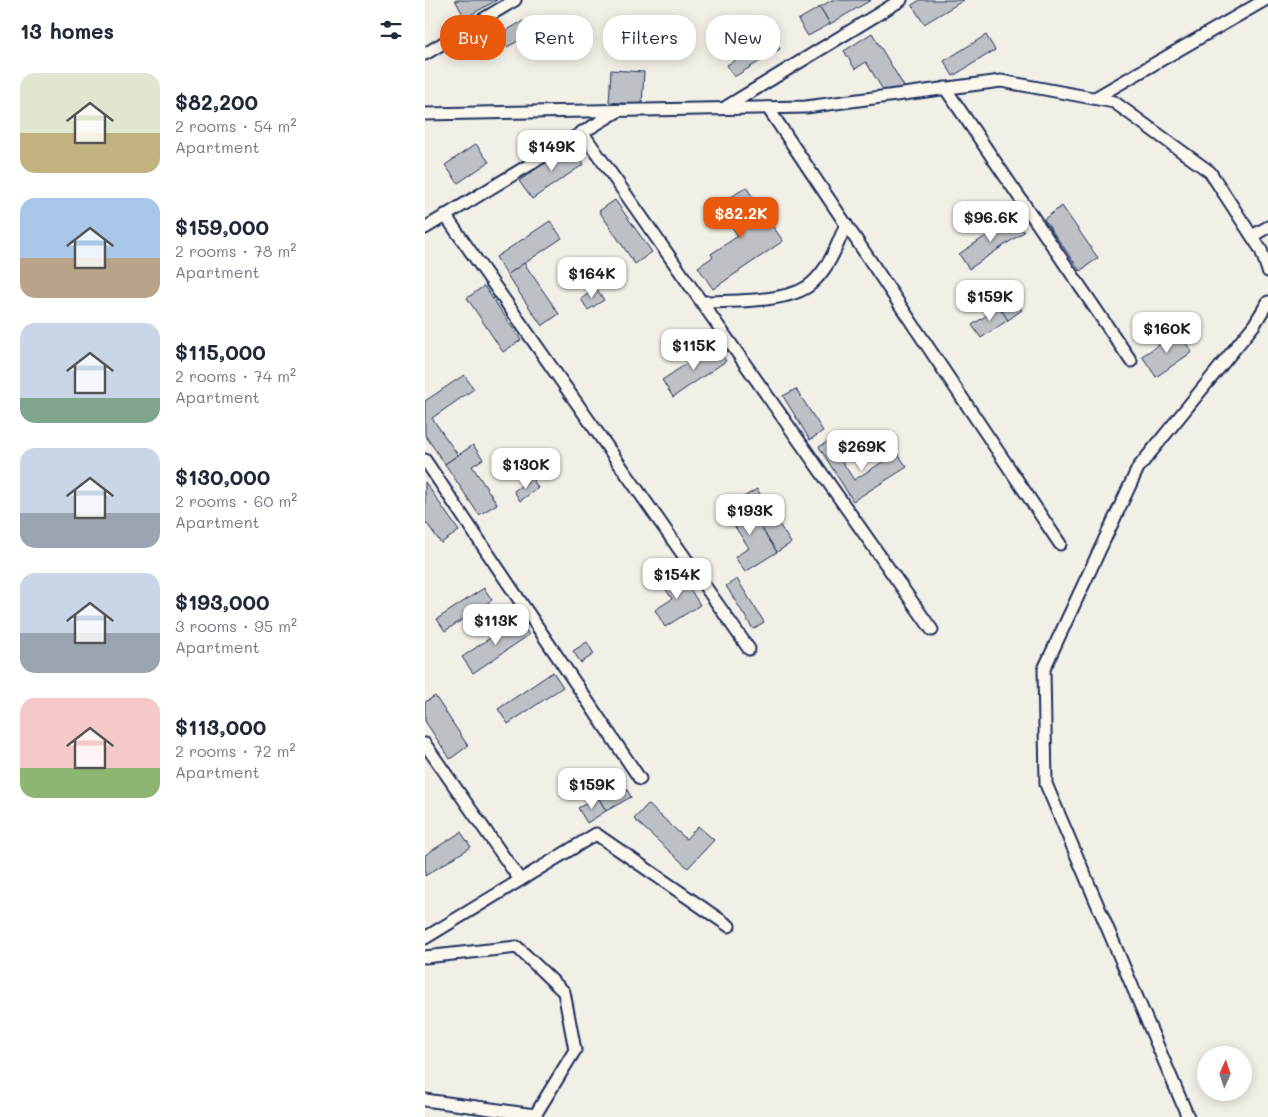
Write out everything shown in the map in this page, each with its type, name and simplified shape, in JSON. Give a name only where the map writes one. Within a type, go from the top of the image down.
[{"type":"lane","points":[[425,54],[515,0]]},
{"type":"lane","points":[[724,109],[901,0]]},
{"type":"lane","points":[[1095,98],[1265,0]]},
{"type":"lane","points":[[425,114],[806,107],[1001,81],[1095,98],[1114,102],[1210,172],[1261,250],[1268,271]]},
{"type":"lane","points":[[945,88],[1131,361]]},
{"type":"lane","points":[[768,108],[1060,544]]},
{"type":"lane","points":[[425,228],[618,110]]},
{"type":"lane","points":[[582,132],[932,630]]},
{"type":"lane","points":[[445,215],[749,649]]},
{"type":"lane","points":[[702,302],[760,301],[798,291],[810,285],[831,260],[846,224]]},
{"type":"lane","points":[[1252,236],[1268,227]]},
{"type":"lane","points":[[1188,1117],[1046,784],[1044,669],[1138,468],[1254,326],[1268,302]]},
{"type":"lane","points":[[425,460],[640,779]]},
{"type":"lane","points":[[425,744],[520,880]]},
{"type":"lane","points":[[425,938],[596,834],[729,926]]},
{"type":"lane","points":[[425,957],[517,947],[564,992],[575,1050],[535,1116],[425,1100]]},
{"type":"building","points":[[455,0],[497,0],[470,15],[463,15]]},
{"type":"building","points":[[832,0],[871,0],[830,24],[820,7]]},
{"type":"building","points":[[920,0],[964,0],[924,24],[912,5]]},
{"type":"building","points":[[820,7],[830,24],[808,36],[798,20]]},
{"type":"building","points":[[516,25],[516,42],[507,47],[506,45],[506,31]]},
{"type":"building","points":[[872,33],[905,88],[883,90],[866,62],[855,69],[844,51]]},
{"type":"building","points":[[986,35],[995,50],[953,76],[944,61]]},
{"type":"building","points":[[735,60],[762,60],[734,77],[727,65]]},
{"type":"building","points":[[611,70],[644,72],[642,105],[609,102]]},
{"type":"building","points":[[476,144],[489,162],[458,183],[445,165]]},
{"type":"building","points":[[571,144],[584,164],[532,199],[519,181]]},
{"type":"building","points":[[746,187],[783,241],[713,289],[698,267],[713,257],[711,254],[738,236],[718,206]]},
{"type":"building","points":[[615,200],[652,252],[635,264],[599,211]]},
{"type":"building","points":[[1062,206],[1098,258],[1080,271],[1044,219]]},
{"type":"building","points":[[1014,217],[1024,232],[969,269],[959,254]]},
{"type":"building","points":[[550,221],[562,238],[507,275],[496,257]]},
{"type":"building","points":[[524,263],[559,314],[542,326],[507,275]]},
{"type":"building","points":[[1002,281],[1022,310],[1008,320],[988,291]]},
{"type":"building","points":[[484,286],[521,340],[503,352],[467,298]]},
{"type":"building","points":[[596,288],[604,300],[588,310],[581,299]]},
{"type":"building","points":[[999,307],[1008,320],[981,338],[972,325]]},
{"type":"building","points":[[1179,332],[1192,352],[1156,377],[1142,356]]},
{"type":"building","points":[[715,345],[726,361],[673,397],[662,380]]},
{"type":"building","points":[[464,375],[474,389],[432,418],[458,455],[445,464],[425,435],[425,401]]},
{"type":"building","points":[[796,389],[823,431],[810,440],[783,396]]},
{"type":"building","points":[[829,441],[854,480],[897,453],[907,467],[853,501],[819,447]]},
{"type":"building","points":[[473,445],[483,459],[472,466],[497,504],[479,515],[445,464]]},
{"type":"building","points":[[532,478],[538,488],[520,501],[514,491]]},
{"type":"building","points":[[425,482],[459,531],[441,543],[425,521]]},
{"type":"building","points":[[757,489],[791,543],[777,552],[742,498]]},
{"type":"building","points":[[742,498],[777,552],[745,572],[735,557],[749,548],[724,510]]},
{"type":"building","points":[[679,571],[700,605],[665,627],[655,610],[672,599],[661,582]]},
{"type":"building","points":[[737,579],[764,622],[753,629],[726,586]]},
{"type":"building","points":[[484,588],[492,600],[445,631],[437,619]]},
{"type":"building","points":[[518,619],[529,635],[473,673],[462,657]]},
{"type":"building","points":[[587,642],[594,654],[581,663],[573,651]]},
{"type":"building","points":[[553,672],[563,687],[508,724],[498,709]]},
{"type":"building","points":[[435,696],[468,746],[450,759],[425,721],[425,702]]},
{"type":"building","points":[[623,782],[631,797],[606,811],[598,797]]},
{"type":"building","points":[[598,797],[606,811],[587,823],[578,808]]},
{"type":"building","points":[[648,804],[686,839],[698,826],[714,840],[688,868],[634,819]]},
{"type":"building","points":[[461,832],[471,847],[425,876],[425,855]]}]
